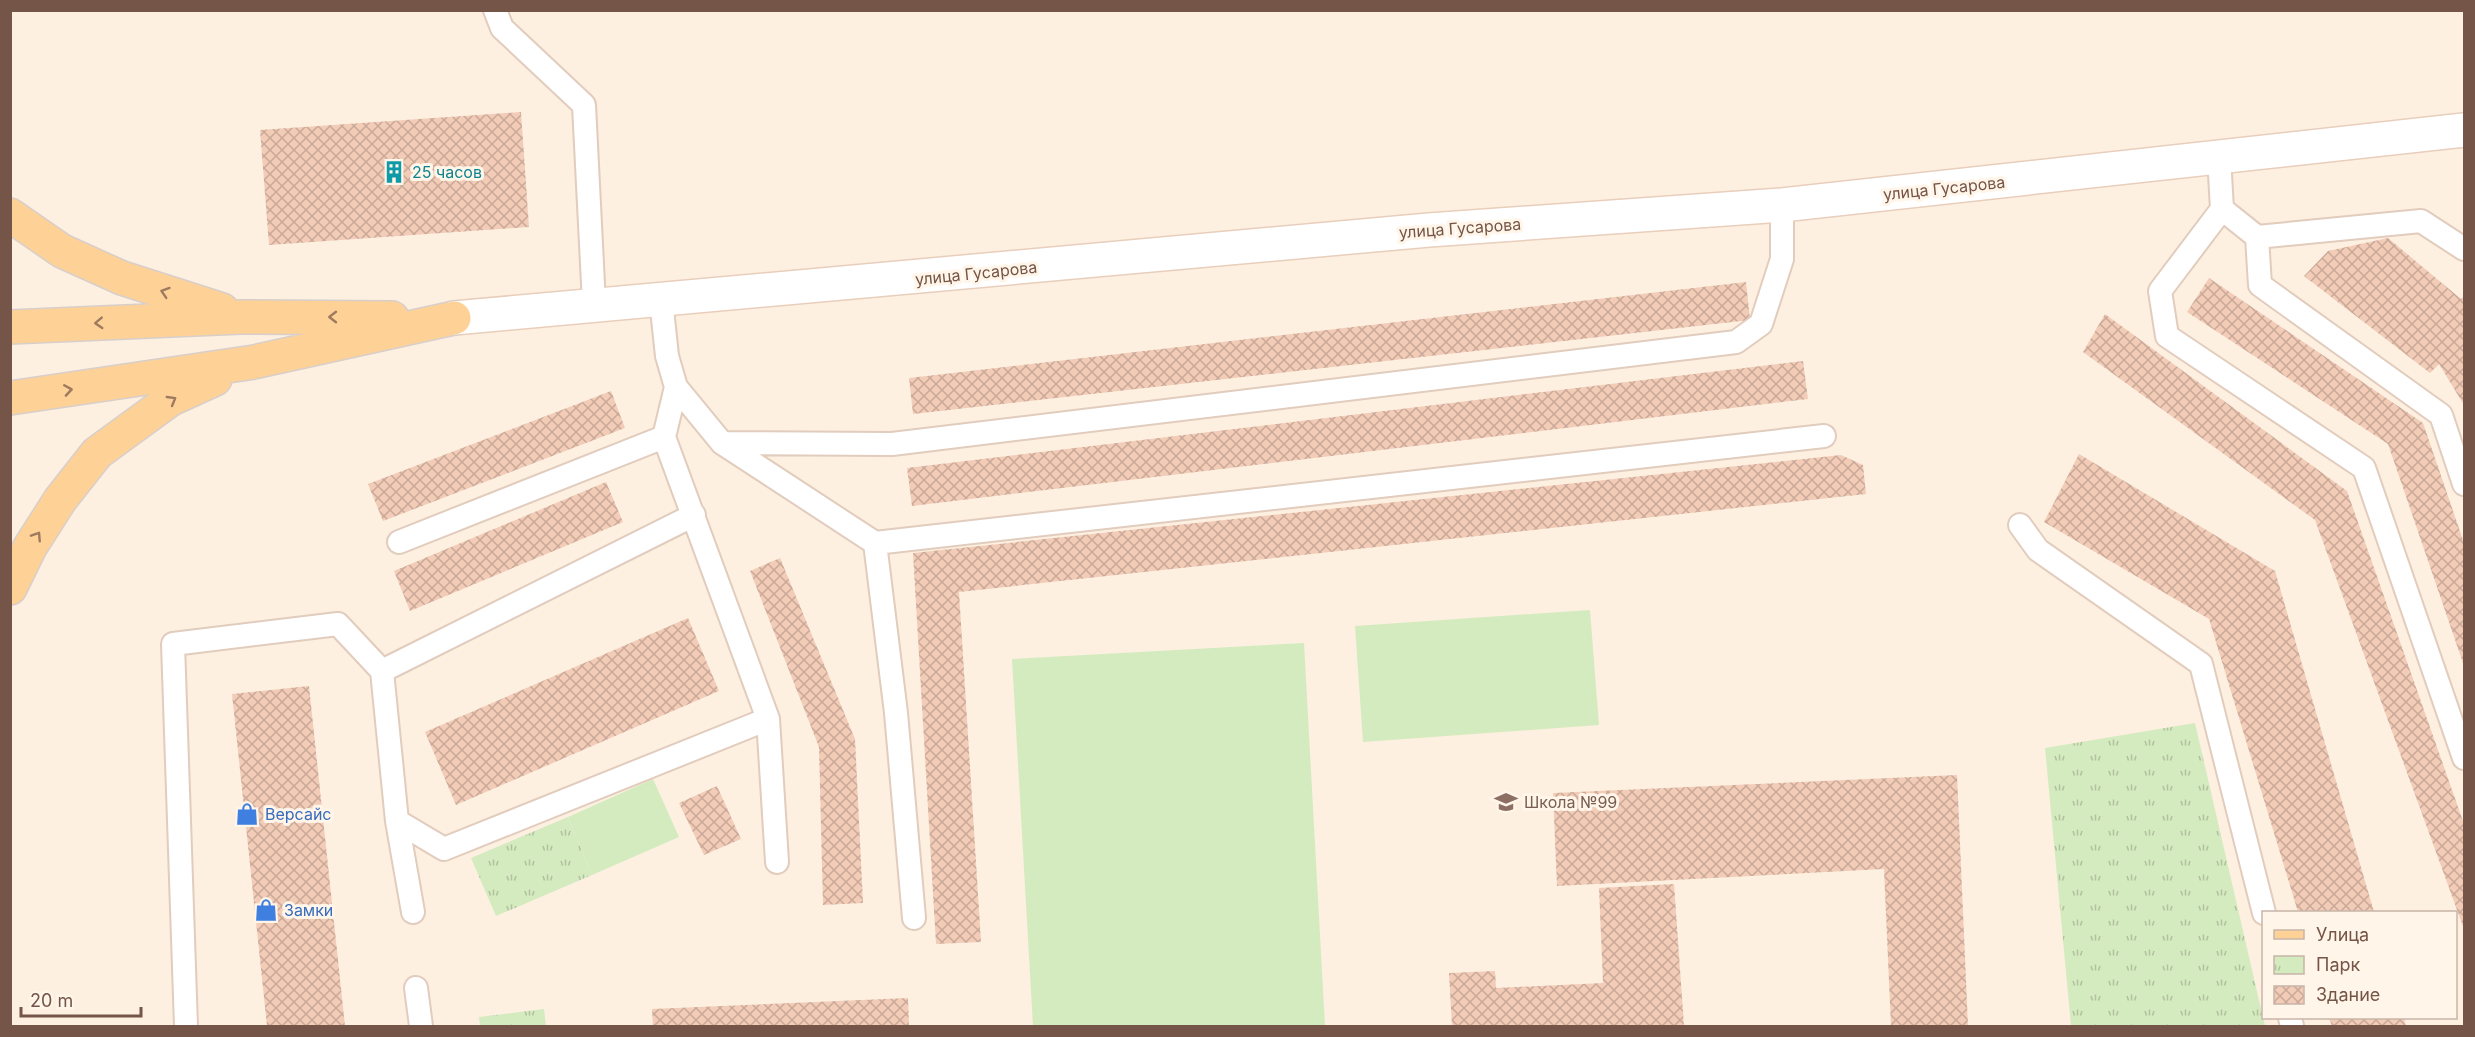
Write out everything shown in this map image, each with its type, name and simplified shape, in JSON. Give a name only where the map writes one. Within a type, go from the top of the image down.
[{"type":"main road","name":"улица Гусарова","points":[[454,318],[1429,230],[1782,205],[2464,130]]},
{"type":"main road","points":[[10,215],[62,251],[122,278],[241,316]]},
{"type":"main road","points":[[10,327],[241,316],[454,318]]},
{"type":"main road","points":[[10,398],[254,362],[454,318]]},
{"type":"main road","points":[[10,588],[30,547],[60,500],[97,453],[171,399],[254,362]]},
{"type":"lane","points":[[495,10],[502,28],[584,105],[594,304]]},
{"type":"lane","points":[[2219,158],[2222,208],[2160,291],[2167,336],[2364,468],[2464,758]]},
{"type":"lane","points":[[722,443],[892,444],[1736,342],[1761,324],[1782,259],[1782,205]]},
{"type":"lane","points":[[2222,208],[2257,237],[2421,221],[2464,249]]},
{"type":"lane","points":[[2257,237],[2260,285],[2440,415],[2464,484]]},
{"type":"lane","points":[[662,300],[667,356],[676,387],[722,443],[875,543],[1824,436]]},
{"type":"lane","points":[[676,387],[664,437],[768,719],[777,862]]},
{"type":"lane","points":[[399,542],[664,437]]},
{"type":"lane","points":[[382,671],[694,515]]},
{"type":"lane","points":[[2020,525],[2038,550],[2202,664],[2264,911]]},
{"type":"lane","points":[[875,543],[896,713],[914,918]]},
{"type":"lane","points":[[186,1026],[173,644],[338,624],[382,671],[397,822],[413,912]]},
{"type":"lane","points":[[397,822],[444,849],[768,719]]},
{"type":"lane","points":[[416,988],[421,1026]]},
{"type":"green space","points":[[1590,610],[1599,725],[1363,742],[1355,626]]},
{"type":"green space","points":[[1304,643],[1325,1026],[1033,1026],[1012,659]]},
{"type":"green space","points":[[2195,723],[2265,1026],[2071,1026],[2045,748]]},
{"type":"green space","points":[[653,779],[679,837],[592,875],[568,817]]},
{"type":"green space","points":[[568,817],[592,875],[496,916],[471,858]]},
{"type":"green space","points":[[544,1009],[546,1026],[480,1026],[479,1017]]},
{"type":"building","name":"25 часов","points":[[521,112],[529,227],[269,245],[260,130]]},
{"type":"building","points":[[2388,238],[2461,299],[2464,297],[2464,405],[2439,364],[2430,373],[2304,276],[2328,251]]},
{"type":"building","points":[[2209,278],[2423,423],[2464,543],[2464,666],[2388,444],[2187,312]]},
{"type":"building","points":[[1746,282],[1750,320],[913,414],[909,378]]},
{"type":"building","points":[[2105,314],[2347,491],[2464,824],[2464,929],[2315,520],[2083,352]]},
{"type":"building","points":[[1803,361],[1808,399],[912,506],[907,468]]},
{"type":"building","points":[[611,391],[625,428],[383,521],[368,484]]},
{"type":"building","points":[[2079,454],[2275,571],[2374,911],[2298,911],[2209,619],[2044,522]]},
{"type":"building","points":[[1841,455],[1863,465],[1866,494],[959,592],[981,942],[936,944],[913,553]]},
{"type":"building","points":[[606,482],[623,522],[410,611],[394,571]]},
{"type":"building","points":[[780,558],[855,739],[863,903],[823,905],[819,747],[750,571]]},
{"type":"building","points":[[688,618],[719,691],[456,805],[425,732]]},
{"type":"building","points":[[309,686],[345,1026],[267,1026],[232,694]]},
{"type":"building","points":[[1957,775],[1968,1026],[1891,1026],[1884,869],[1557,886],[1553,793]]},
{"type":"building","points":[[717,786],[741,839],[704,855],[679,803]]},
{"type":"building","points":[[1674,884],[1684,1026],[1452,1026],[1449,973],[1495,971],[1496,988],[1603,983],[1599,888]]},
{"type":"building","points":[[908,998],[909,1026],[653,1026],[652,1009]]},
{"type":"building","points":[[2329,1019],[2404,1019],[2406,1026],[2332,1026]]},
{"type":"place","name":"25 часов","points":[[394,172]]},
{"type":"place","name":"Школа №99","points":[[1506,802]]},
{"type":"place","name":"Версайс","points":[[247,814]]},
{"type":"place","name":"Замки","points":[[266,910]]}]
